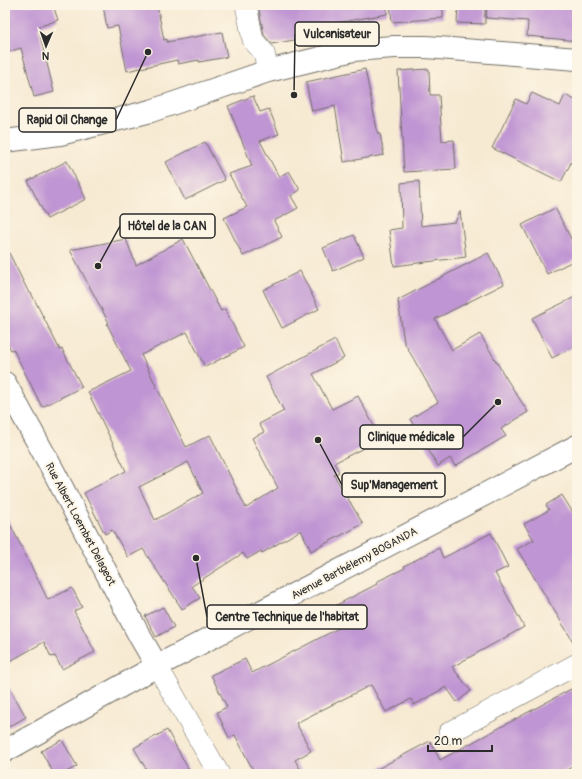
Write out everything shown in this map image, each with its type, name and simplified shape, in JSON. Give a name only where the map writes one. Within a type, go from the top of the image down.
[{"type":"street","points":[[246,5],[253,40],[264,52],[268,70]]},
{"type":"street","points":[[5,141],[60,134],[152,111],[268,70],[353,50],[394,47],[456,49],[577,59]]},
{"type":"street","name":"Rue Albert Loembet Delageot","points":[[5,383],[157,666]]},
{"type":"street","name":"Avenue Barthélemy BOGANDA","points":[[5,751],[157,666],[577,446]]},
{"type":"street","points":[[449,733],[577,664]]},
{"type":"street","points":[[157,666],[219,774]]},
{"type":"building","points":[[5,5],[53,5],[58,20],[38,27],[54,92],[34,97],[21,48],[5,53]]},
{"type":"building","points":[[103,5],[157,5],[164,40],[167,39],[167,42],[222,32],[227,57],[178,64],[177,60],[127,71],[118,26],[107,28]]},
{"type":"building","points":[[258,5],[387,5],[387,14],[325,25],[327,34],[272,44],[264,35]]},
{"type":"building","points":[[390,5],[443,5],[443,18],[392,22]]},
{"type":"building","points":[[458,5],[485,5],[485,24],[457,23]]},
{"type":"building","points":[[487,5],[577,5],[577,41],[527,36],[528,21],[486,18]]},
{"type":"building","points":[[365,69],[378,134],[380,134],[384,155],[344,162],[335,106],[312,111],[306,82]]},
{"type":"building","points":[[429,69],[430,95],[439,95],[442,141],[454,140],[456,169],[404,172],[398,71]]},
{"type":"building","points":[[532,93],[560,106],[565,95],[577,101],[577,151],[561,182],[492,148],[516,99],[526,104]]},
{"type":"building","points":[[253,96],[260,112],[269,109],[279,134],[260,141],[279,177],[289,171],[300,190],[291,196],[298,208],[274,221],[282,237],[243,256],[224,218],[247,207],[229,174],[252,166],[228,106]]},
{"type":"building","points":[[205,142],[225,180],[185,200],[166,162]]},
{"type":"building","points":[[67,161],[86,199],[47,219],[28,181]]},
{"type":"building","points":[[419,181],[421,226],[455,222],[460,211],[466,257],[394,266],[389,230],[402,228],[401,183]]},
{"type":"building","points":[[555,208],[577,250],[577,259],[547,274],[522,225]]},
{"type":"building","points":[[354,235],[364,257],[333,271],[323,248]]},
{"type":"building","points":[[126,239],[136,265],[183,239],[221,311],[225,309],[244,347],[205,367],[187,332],[141,355],[186,447],[210,435],[246,508],[278,488],[252,438],[264,432],[259,424],[284,411],[266,377],[335,340],[344,358],[313,374],[332,409],[358,396],[381,439],[334,463],[339,472],[334,475],[363,524],[311,551],[301,530],[262,553],[261,551],[247,559],[243,553],[192,586],[200,598],[182,609],[143,549],[128,557],[112,530],[105,534],[84,493],[126,471],[88,392],[131,371],[107,324],[109,323],[70,250]],"holes":[[[188,462],[203,493],[155,520],[139,487]]]},
{"type":"building","points":[[5,245],[29,293],[31,293],[60,350],[62,349],[82,387],[42,407],[13,349],[11,350],[5,339]]},
{"type":"building","points":[[488,253],[504,284],[435,319],[452,350],[480,334],[528,412],[501,429],[506,436],[455,466],[450,458],[438,466],[410,419],[438,402],[404,342],[398,300]]},
{"type":"building","points":[[300,271],[319,309],[282,328],[263,290]]},
{"type":"building","points":[[577,296],[577,345],[552,358],[532,318]]},
{"type":"building","points":[[562,495],[577,519],[577,648],[517,549],[534,540],[524,524],[549,510],[546,505]]},
{"type":"building","points":[[5,514],[48,600],[72,588],[82,607],[74,611],[95,652],[62,669],[55,656],[51,657],[44,642],[5,664]]},
{"type":"building","points":[[491,533],[508,567],[495,573],[524,627],[452,667],[471,691],[457,702],[446,687],[414,705],[411,699],[386,712],[371,685],[296,723],[311,751],[295,760],[303,774],[255,774],[235,735],[229,738],[217,712],[227,707],[211,675],[245,659],[252,673],[339,628],[329,609],[377,584],[376,582],[405,568],[404,566],[439,548],[443,558]]},
{"type":"building","points":[[163,607],[174,627],[156,637],[145,616]]},
{"type":"building","points":[[5,680],[26,717],[5,729]]},
{"type":"building","points":[[577,688],[577,764],[560,774],[368,774],[430,741],[440,760],[571,689],[572,691]]},
{"type":"building","points":[[167,730],[191,774],[149,774],[134,748]]},
{"type":"building","points":[[62,740],[77,766],[63,774],[54,774],[41,751]]},
{"type":"place","name":"Rapid Oil Change","points":[[148,52]]},
{"type":"place","name":"Vulcanisateur","points":[[294,95]]},
{"type":"place","name":"Hôtel de la CAN","points":[[98,266]]},
{"type":"place","name":"Clinique médicale","points":[[498,402]]},
{"type":"place","name":"Sup'Management","points":[[318,440]]},
{"type":"place","name":"Centre Technique de l'habitat","points":[[196,558]]}]
